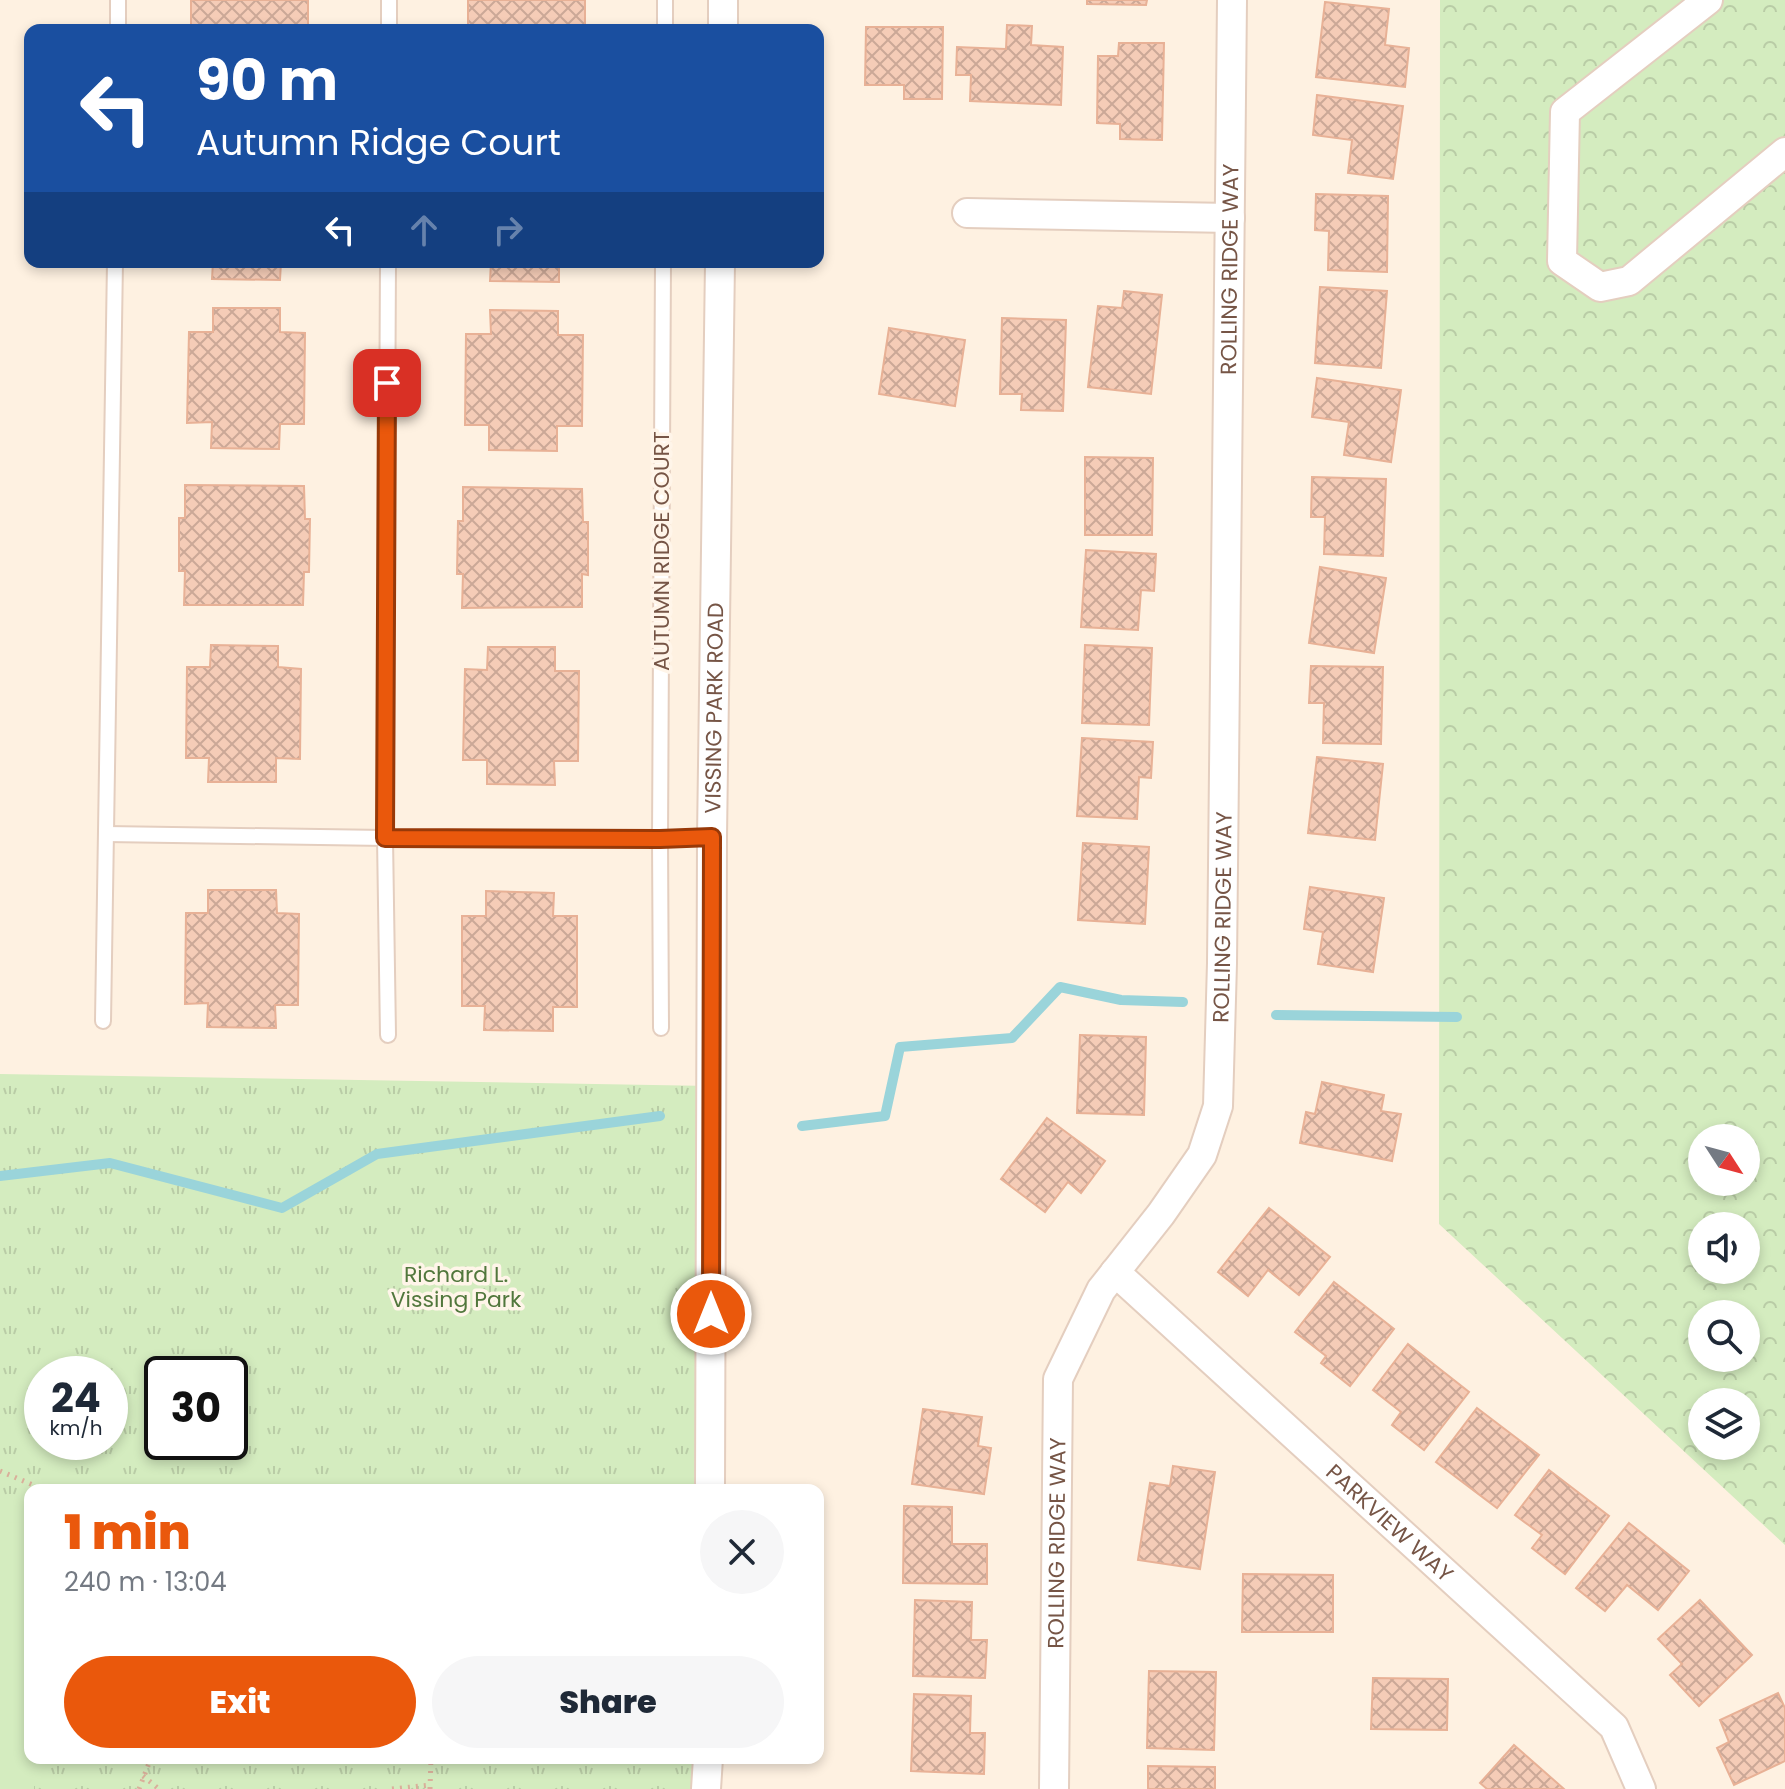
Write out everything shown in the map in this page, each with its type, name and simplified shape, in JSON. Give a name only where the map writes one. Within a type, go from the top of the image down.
[{"type":"street","points":[[723,0],[723,24]]},
{"type":"street","name":"ROLLING RIDGE WAY","points":[[1054,1789],[1058,1379],[1101,1290],[1161,1214],[1202,1155],[1218,1106],[1232,0]]},
{"type":"street","points":[[1708,0],[1565,112],[1562,261],[1600,287],[1629,281],[1785,152]]},
{"type":"street","points":[[967,213],[1230,218]]},
{"type":"street","name":"VISSING PARK ROAD","points":[[710,1484],[712,837],[720,268]]},
{"type":"street","name":"PARKVIEW WAY","points":[[1115,1272],[1614,1727],[1641,1789]]},
{"type":"street","points":[[706,1789],[708,1764]]},
{"type":"lane","points":[[118,0],[118,24]]},
{"type":"lane","points":[[389,0],[389,24]]},
{"type":"lane","points":[[665,0],[665,24]]},
{"type":"lane","points":[[103,1021],[115,268]]},
{"type":"lane","points":[[388,268],[385,838],[388,1035]]},
{"type":"lane","name":"AUTUMN RIDGE COURT","points":[[661,1028],[663,268]]},
{"type":"lane","points":[[106,834],[385,838],[712,837]]},
{"type":"path","points":[[0,1471],[31,1484]]},
{"type":"path","points":[[139,1789],[148,1764]]},
{"type":"path","points":[[392,1789],[430,1787],[431,1764]]},
{"type":"path","points":[[143,1776],[159,1789]]},
{"type":"green space","points":[[1440,0],[1785,0],[1785,1545],[1693,1460],[1760,1460],[1760,1388],[1688,1388],[1688,1455],[1439,1224]]},
{"type":"green space","name":"Richard L. Vissing Park","points":[[0,1074],[711,1086],[709,1484],[24,1484],[24,1764],[709,1764],[709,1789],[0,1789]]},
{"type":"green space","points":[[0,1522],[24,1523],[24,1764],[35,1764],[34,1789],[0,1789]]},
{"type":"building","points":[[191,0],[308,0],[308,24],[191,24]]},
{"type":"building","points":[[468,0],[585,0],[585,24],[468,24]]},
{"type":"building","points":[[1087,0],[1147,0],[1146,5],[1087,4]]},
{"type":"building","points":[[1325,2],[1389,9],[1385,45],[1409,48],[1405,87],[1316,77]]},
{"type":"building","points":[[1007,25],[1032,26],[1031,45],[1063,47],[1061,105],[970,101],[971,75],[956,75],[957,47],[1006,49]]},
{"type":"building","points":[[866,27],[943,27],[942,99],[904,99],[904,85],[865,85]]},
{"type":"building","points":[[1119,43],[1164,43],[1162,140],[1120,139],[1120,124],[1097,123],[1098,56],[1118,56]]},
{"type":"building","points":[[1317,95],[1403,106],[1393,179],[1348,173],[1352,140],[1313,135]]},
{"type":"building","points":[[1316,194],[1388,196],[1387,272],[1328,270],[1329,231],[1315,230]]},
{"type":"building","points":[[213,268],[281,268],[280,280],[212,279]]},
{"type":"building","points":[[491,268],[559,268],[559,282],[490,281]]},
{"type":"building","points":[[1320,287],[1387,291],[1381,368],[1315,363]]},
{"type":"building","points":[[1124,291],[1162,295],[1151,394],[1088,387],[1098,306],[1122,308]]},
{"type":"building","points":[[213,308],[280,308],[280,332],[305,333],[304,424],[280,424],[279,449],[211,448],[212,422],[187,423],[189,332],[213,332]]},
{"type":"building","points":[[490,310],[558,311],[558,335],[583,335],[582,426],[557,426],[557,451],[489,450],[489,425],[465,425],[466,334],[491,334]]},
{"type":"building","points":[[1002,318],[1066,320],[1063,411],[1021,410],[1022,394],[1000,394]]},
{"type":"building","points":[[889,328],[965,340],[955,406],[879,394]]},
{"type":"building","points":[[1317,378],[1401,390],[1391,462],[1344,455],[1349,422],[1312,417]]},
{"type":"building","points":[[1085,457],[1153,458],[1152,535],[1085,535]]},
{"type":"building","points":[[1312,477],[1386,479],[1383,556],[1324,554],[1325,517],[1311,517]]},
{"type":"building","points":[[185,485],[304,486],[305,519],[310,519],[309,572],[304,572],[303,605],[184,605],[185,571],[179,571],[179,518],[185,518]]},
{"type":"building","points":[[463,487],[582,489],[583,522],[588,522],[588,575],[582,574],[582,607],[462,608],[463,574],[457,574],[458,521],[463,521]]},
{"type":"building","points":[[1086,550],[1156,554],[1154,591],[1141,590],[1138,630],[1081,627]]},
{"type":"building","points":[[1320,567],[1386,578],[1374,653],[1309,643]]},
{"type":"building","points":[[211,645],[278,646],[278,667],[301,669],[300,759],[276,758],[276,782],[208,782],[209,758],[186,758],[187,667],[210,667]]},
{"type":"building","points":[[1085,645],[1152,648],[1149,725],[1082,723]]},
{"type":"building","points":[[488,647],[555,647],[555,671],[579,671],[578,761],[554,761],[555,785],[487,784],[487,760],[463,760],[465,669],[487,670]]},
{"type":"building","points":[[1311,666],[1383,667],[1381,744],[1323,743],[1324,703],[1309,703]]},
{"type":"building","points":[[1082,738],[1153,742],[1151,778],[1139,777],[1137,819],[1077,816]]},
{"type":"building","points":[[1317,757],[1383,764],[1375,840],[1308,833]]},
{"type":"building","points":[[1083,843],[1149,847],[1145,924],[1078,920]]},
{"type":"building","points":[[1310,887],[1384,898],[1373,972],[1318,964],[1323,932],[1304,929]]},
{"type":"building","points":[[208,890],[276,890],[277,913],[299,914],[298,1005],[275,1005],[276,1028],[207,1027],[208,1003],[185,1004],[186,913],[208,913]]},
{"type":"building","points":[[486,891],[554,893],[553,916],[577,916],[577,1007],[553,1007],[553,1031],[484,1030],[485,1006],[462,1006],[462,916],[486,916]]},
{"type":"building","points":[[1080,1035],[1146,1037],[1144,1115],[1077,1113]]},
{"type":"building","points":[[1322,1082],[1384,1095],[1381,1111],[1401,1114],[1392,1161],[1300,1143],[1306,1112],[1315,1114]]},
{"type":"building","points":[[1047,1118],[1105,1161],[1081,1193],[1068,1182],[1045,1212],[1001,1179]]},
{"type":"building","points":[[1269,1208],[1330,1257],[1299,1295],[1268,1270],[1248,1296],[1218,1272]]},
{"type":"building","points":[[1334,1282],[1394,1329],[1350,1386],[1321,1363],[1326,1356],[1295,1332]]},
{"type":"building","points":[[1408,1344],[1469,1392],[1424,1450],[1392,1425],[1401,1412],[1373,1390]]},
{"type":"building","points":[[1477,1408],[1539,1455],[1497,1508],[1436,1462]]},
{"type":"building","points":[[923,1409],[982,1417],[978,1446],[991,1448],[984,1494],[912,1484]]},
{"type":"building","points":[[1173,1466],[1215,1472],[1200,1569],[1138,1560],[1150,1483],[1170,1486]]},
{"type":"building","points":[[1549,1470],[1609,1516],[1565,1574],[1532,1548],[1542,1535],[1515,1515]]},
{"type":"building","points":[[904,1506],[952,1507],[952,1544],[987,1544],[987,1584],[903,1583]]},
{"type":"building","points":[[1629,1523],[1689,1571],[1658,1610],[1627,1585],[1605,1611],[1576,1588]]},
{"type":"building","points":[[1243,1574],[1333,1575],[1333,1632],[1242,1632]]},
{"type":"building","points":[[915,1600],[972,1602],[971,1640],[987,1640],[985,1678],[913,1676]]},
{"type":"building","points":[[1700,1600],[1752,1655],[1699,1706],[1670,1675],[1682,1664],[1658,1639]]},
{"type":"building","points":[[1149,1671],[1216,1672],[1214,1750],[1147,1748]]},
{"type":"building","points":[[1373,1678],[1448,1679],[1447,1730],[1371,1729]]},
{"type":"building","points":[[1778,1693],[1785,1708],[1785,1761],[1734,1785],[1717,1748],[1729,1742],[1720,1720]]},
{"type":"building","points":[[914,1694],[971,1696],[970,1733],[985,1733],[984,1774],[911,1771]]},
{"type":"building","points":[[1514,1745],[1564,1789],[1487,1789],[1480,1783]]},
{"type":"building","points":[[1148,1766],[1215,1767],[1215,1789],[1148,1789]]},
{"type":"waterway","points":[[802,1126],[885,1116],[900,1047],[1012,1038],[1060,987],[1121,1000],[1183,1002]]},
{"type":"waterway","points":[[1276,1015],[1457,1017]]},
{"type":"waterway","points":[[0,1176],[110,1163],[282,1208],[377,1154],[660,1116]]},
{"type":"route","points":[[387,383],[385,838],[712,837],[711,1314]]}]
